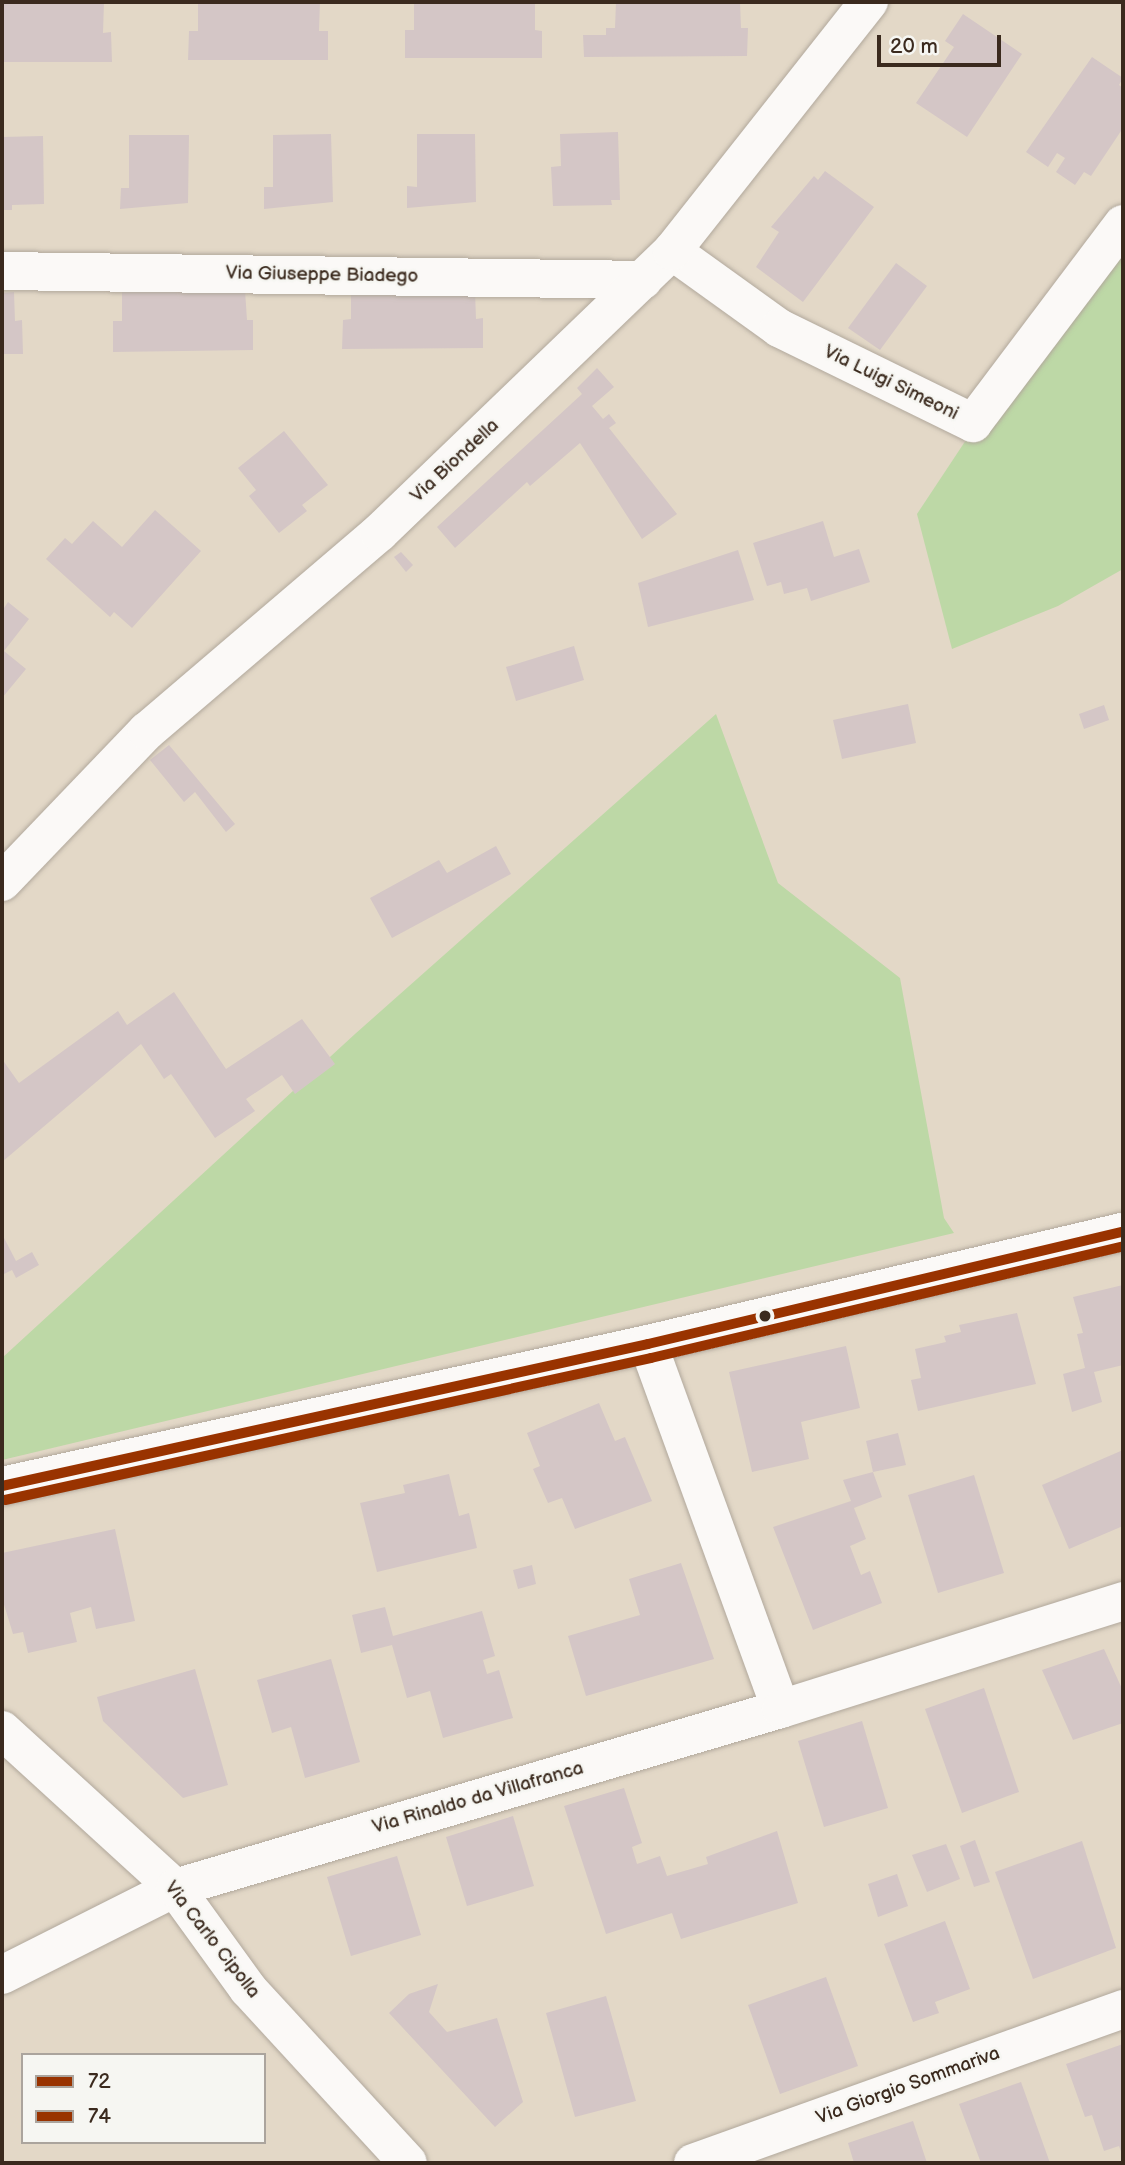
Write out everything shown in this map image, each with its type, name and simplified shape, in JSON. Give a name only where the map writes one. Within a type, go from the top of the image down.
[{"type":"street","name":"Via Biondella","points":[[2,882],[147,731],[379,533],[672,251],[869,2]]},
{"type":"street","name":"Via Luigi Simeoni","points":[[672,251],[779,328],[973,423],[1123,224]]},
{"type":"street","name":"Via Giuseppe Biadego","points":[[2,271],[643,280]]},
{"type":"street","points":[[2,1486],[648,1344],[1123,1232]]},
{"type":"street","points":[[648,1344],[781,1709]]},
{"type":"street","name":"Via Rinaldo da Villafranca","points":[[2,1975],[174,1888],[781,1709],[1123,1601]]},
{"type":"street","name":"Via Carlo Cipolla","points":[[2,1730],[174,1888],[248,1989],[408,2163]]},
{"type":"street","name":"Via Giorgio Sommariva","points":[[694,2163],[1123,2009]]},
{"type":"green space","points":[[1123,217],[1123,569],[1058,606],[952,649],[917,514],[1068,286]]},
{"type":"green space","points":[[716,714],[778,883],[900,978],[944,1218],[954,1233],[2,1460],[2,1358],[355,1034]]},
{"type":"building","points":[[104,2],[103,33],[111,32],[112,62],[2,62],[2,3]]},
{"type":"building","points":[[198,2],[320,2],[319,31],[328,31],[328,60],[188,60],[189,31],[198,31]]},
{"type":"building","points":[[414,2],[535,2],[535,30],[542,31],[542,58],[405,58],[405,30],[414,30]]},
{"type":"building","points":[[616,2],[740,2],[741,28],[748,28],[747,56],[584,57],[583,35],[606,35],[606,28],[615,28]]},
{"type":"building","points":[[963,14],[1022,54],[967,137],[916,103],[954,47],[945,41]]},
{"type":"building","points":[[1092,57],[1123,78],[1119,85],[1123,88],[1123,128],[1091,176],[1084,172],[1075,185],[1056,172],[1065,158],[1057,153],[1048,167],[1026,152]]},
{"type":"building","points":[[618,132],[620,200],[611,200],[612,205],[553,206],[551,167],[561,166],[560,134]]},
{"type":"building","points":[[331,134],[333,202],[264,209],[264,187],[273,187],[273,135]]},
{"type":"building","points":[[417,134],[475,134],[476,202],[407,208],[407,186],[417,187]]},
{"type":"building","points":[[129,135],[189,135],[188,203],[120,209],[121,188],[129,188]]},
{"type":"building","points":[[43,136],[44,204],[12,205],[12,210],[2,210],[2,137]]},
{"type":"building","points":[[825,171],[874,207],[803,302],[756,267],[779,232],[771,227],[814,176],[818,180]]},
{"type":"building","points":[[896,263],[927,286],[880,350],[848,328]]},
{"type":"building","points":[[245,290],[247,320],[253,320],[253,350],[113,352],[113,321],[122,321],[122,292]]},
{"type":"building","points":[[475,290],[476,319],[483,318],[483,348],[342,349],[343,320],[351,319],[351,291]]},
{"type":"building","points":[[14,292],[15,321],[22,320],[23,354],[2,354],[2,293]]},
{"type":"building","points":[[597,368],[614,387],[592,406],[603,419],[609,414],[616,423],[609,428],[677,514],[642,539],[580,443],[530,486],[527,482],[455,548],[437,527],[582,394],[577,388]]},
{"type":"building","points":[[284,431],[328,485],[302,505],[307,511],[279,533],[249,496],[256,490],[238,468]]},
{"type":"building","points":[[155,510],[201,551],[132,628],[114,612],[110,617],[46,559],[65,538],[72,544],[93,521],[122,547]]},
{"type":"building","points":[[823,521],[834,557],[859,549],[870,582],[811,601],[807,588],[784,594],[781,582],[767,586],[753,543]]},
{"type":"building","points":[[738,550],[754,600],[648,627],[638,583]]},
{"type":"building","points":[[401,552],[413,565],[406,572],[394,557]]},
{"type":"building","points":[[8,602],[29,619],[4,651],[26,669],[2,698],[2,611]]},
{"type":"building","points":[[574,646],[584,680],[516,701],[506,667]]},
{"type":"building","points":[[908,704],[916,743],[842,759],[833,720]]},
{"type":"building","points":[[1104,705],[1109,720],[1084,729],[1079,714]]},
{"type":"building","points":[[169,745],[235,824],[226,832],[195,792],[184,802],[150,760]]},
{"type":"building","points":[[496,846],[511,874],[392,938],[370,898],[439,860],[447,873]]},
{"type":"building","points":[[174,992],[226,1069],[302,1019],[335,1064],[295,1094],[282,1075],[246,1099],[255,1111],[215,1138],[171,1074],[164,1079],[141,1044],[2,1162],[2,1059],[19,1083],[118,1011],[127,1025]]},
{"type":"building","points":[[2,1234],[16,1261],[32,1252],[39,1265],[16,1278],[12,1270],[2,1275]]},
{"type":"building","points":[[1123,1285],[1123,1365],[1094,1372],[1102,1402],[1072,1412],[1063,1374],[1085,1368],[1077,1334],[1083,1333],[1073,1297]]},
{"type":"building","points":[[1017,1313],[1036,1384],[918,1411],[911,1380],[921,1378],[915,1349],[946,1342],[944,1336],[961,1332],[959,1325]]},
{"type":"building","points":[[846,1346],[860,1408],[801,1422],[809,1459],[752,1472],[729,1372]]},
{"type":"building","points":[[599,1403],[615,1441],[625,1437],[652,1501],[575,1529],[562,1498],[548,1503],[533,1469],[540,1466],[527,1433]]},
{"type":"building","points":[[898,1433],[906,1465],[873,1472],[866,1441]]},
{"type":"building","points":[[1123,1450],[1123,1526],[1069,1549],[1042,1485]]},
{"type":"building","points":[[873,1472],[882,1497],[854,1508],[866,1539],[850,1546],[861,1575],[870,1571],[882,1603],[813,1630],[773,1527],[851,1501],[843,1480]]},
{"type":"building","points":[[449,1474],[459,1516],[469,1513],[477,1548],[377,1572],[360,1503],[405,1493],[403,1485]]},
{"type":"building","points":[[974,1475],[1004,1573],[938,1593],[908,1495]]},
{"type":"building","points":[[115,1529],[135,1621],[96,1629],[91,1607],[70,1613],[77,1642],[28,1653],[23,1632],[13,1634],[2,1598],[2,1553]]},
{"type":"building","points":[[681,1563],[714,1659],[586,1696],[568,1636],[640,1615],[629,1579]]},
{"type":"building","points":[[532,1565],[536,1584],[518,1589],[513,1570]]},
{"type":"building","points":[[385,1607],[393,1636],[482,1611],[495,1656],[483,1660],[487,1674],[499,1670],[513,1718],[443,1738],[430,1691],[407,1698],[392,1645],[361,1653],[352,1615]]},
{"type":"building","points":[[1104,1649],[1123,1691],[1123,1723],[1073,1740],[1042,1670]]},
{"type":"building","points":[[331,1659],[360,1762],[305,1778],[291,1727],[272,1733],[257,1680]]},
{"type":"building","points":[[195,1669],[228,1785],[183,1798],[103,1721],[97,1697]]},
{"type":"building","points":[[984,1688],[1019,1792],[962,1813],[925,1709]]},
{"type":"building","points":[[862,1721],[888,1808],[824,1827],[798,1741]]},
{"type":"building","points":[[624,1788],[642,1843],[632,1847],[637,1864],[660,1856],[667,1876],[708,1864],[706,1857],[777,1831],[798,1903],[681,1939],[672,1913],[606,1934],[564,1806]]},
{"type":"building","points":[[513,1816],[534,1886],[467,1906],[446,1837]]},
{"type":"building","points":[[975,1840],[990,1882],[974,1887],[960,1846]]},
{"type":"building","points":[[1082,1841],[1116,1948],[1033,1979],[995,1872]]},
{"type":"building","points":[[946,1844],[960,1879],[927,1892],[912,1855]]},
{"type":"building","points":[[397,1856],[421,1935],[351,1956],[327,1877]]},
{"type":"building","points":[[897,1874],[908,1906],[878,1917],[868,1884]]},
{"type":"building","points":[[945,1921],[970,1989],[935,2002],[939,2013],[913,2022],[884,1944]]},
{"type":"building","points":[[826,1977],[858,2066],[780,2094],[748,2005]]},
{"type":"building","points":[[438,1984],[429,2012],[447,2032],[497,2018],[523,2102],[495,2127],[389,2013],[409,1994]]},
{"type":"building","points":[[606,1996],[636,2101],[575,2117],[546,2013]]},
{"type":"building","points":[[1123,2044],[1123,2157],[1119,2146],[1104,2151],[1092,2115],[1085,2117],[1066,2064]]},
{"type":"building","points":[[1021,2082],[1050,2163],[981,2163],[959,2104]]},
{"type":"building","points":[[913,2121],[927,2163],[854,2163],[848,2143]]},
{"type":"transit line","name":"72","points":[[2,1486],[648,1344],[1123,1232]]},
{"type":"transit line","name":"74","points":[[5,1500],[651,1358],[1123,1246]]}]
